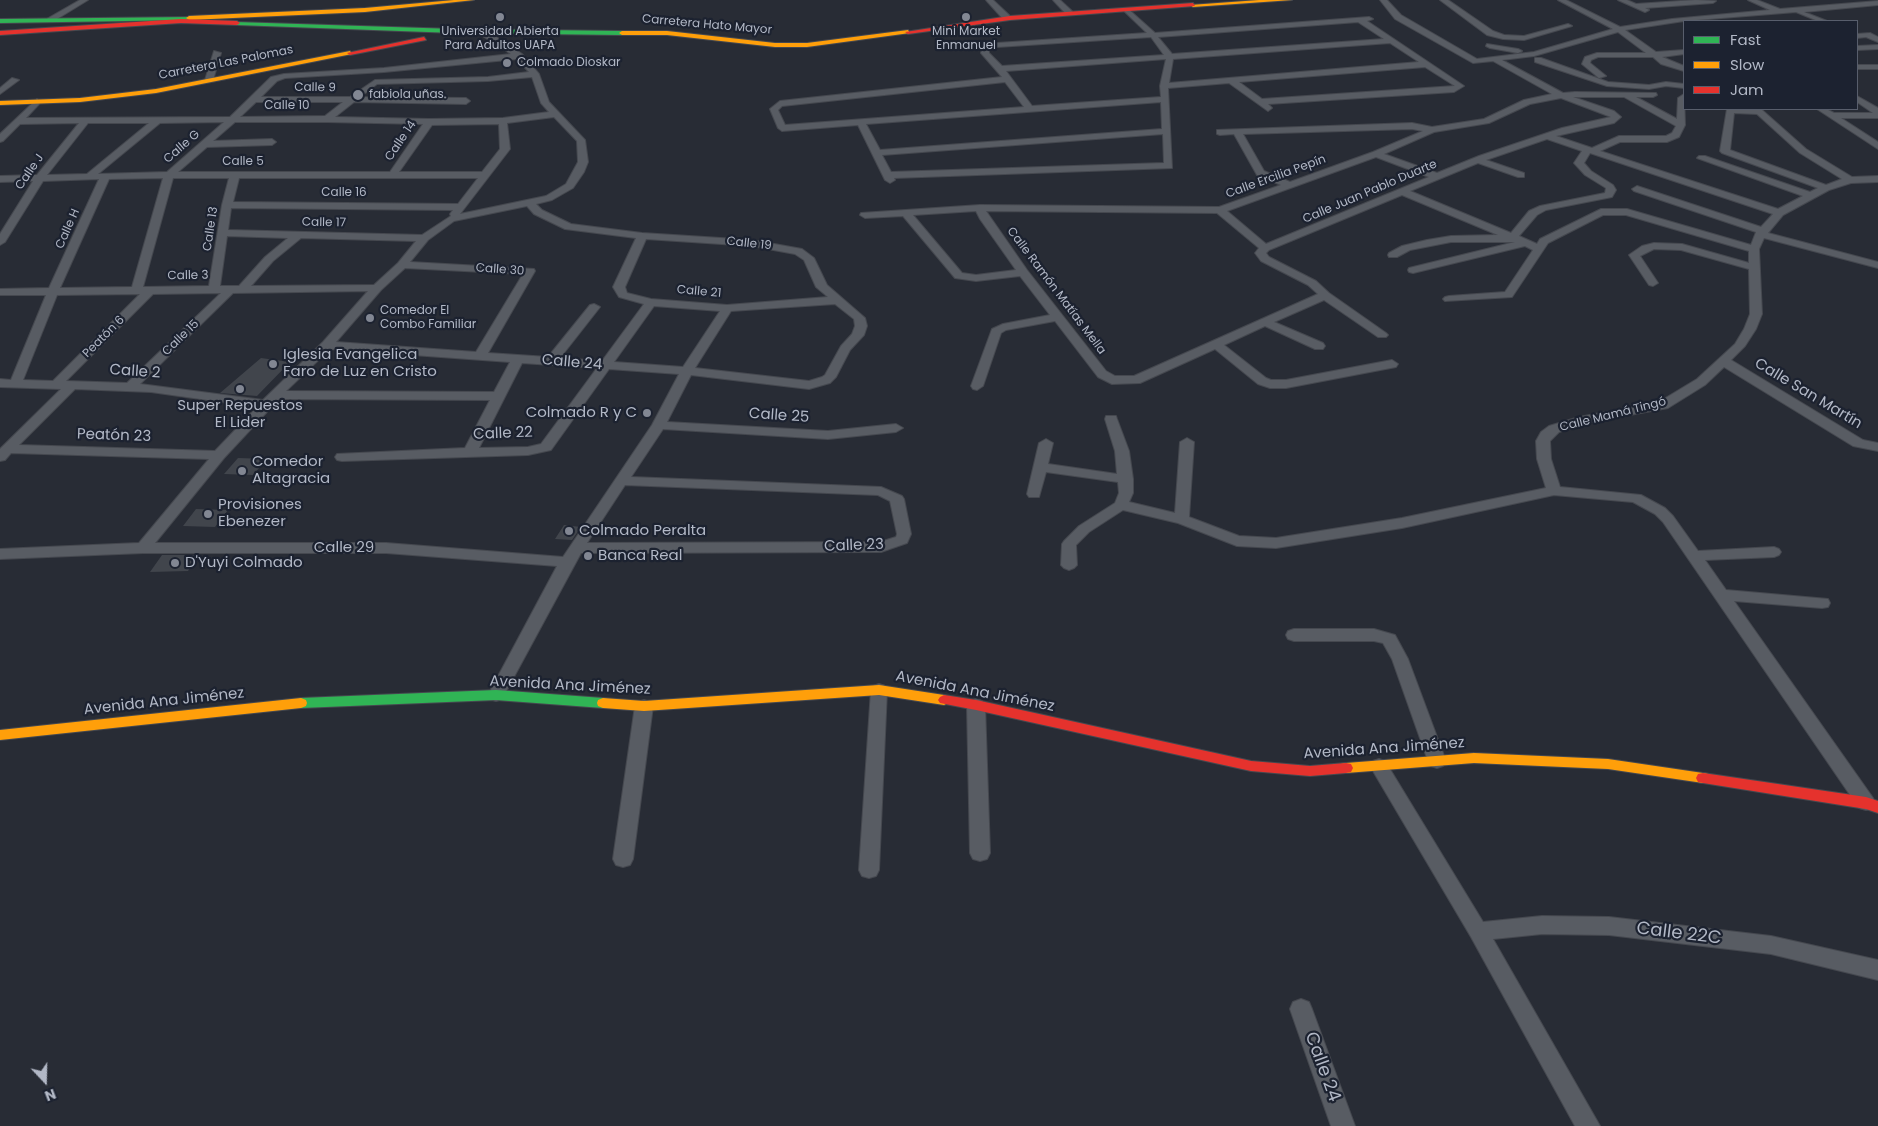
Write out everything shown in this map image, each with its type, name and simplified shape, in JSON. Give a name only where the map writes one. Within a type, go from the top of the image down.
[{"type":"street","points":[[49,20],[85,0]]},
{"type":"street","points":[[0,13],[266,9],[407,0]]},
{"type":"street","points":[[0,21],[208,18],[365,10],[472,0]]},
{"type":"street","points":[[989,0],[1007,18]]},
{"type":"street","points":[[1056,0],[1070,13]]},
{"type":"street","name":"Carretera Hato Mayor","points":[[0,32],[181,21],[455,31],[667,34],[775,45],[807,45],[1007,18],[1128,6],[1289,0]]},
{"type":"street","points":[[1384,0],[1398,17],[1473,61],[1526,55],[1583,41],[1618,29],[1683,20]]},
{"type":"street","points":[[1443,0],[1490,33],[1503,37],[1524,38],[1568,26]]},
{"type":"street","points":[[1561,0],[1618,29],[1654,56],[1680,68]]},
{"type":"street","points":[[1621,0],[1683,26]]},
{"type":"street","points":[[1636,6],[1712,0],[1721,4]]},
{"type":"street","points":[[1752,0],[1781,12]]},
{"type":"street","points":[[1838,0],[1870,12]]},
{"type":"street","points":[[1792,3],[1808,9]]},
{"type":"street","points":[[1684,20],[1878,3]]},
{"type":"street","points":[[861,122],[889,178],[1169,166],[1164,86],[1170,57],[1128,6]]},
{"type":"street","points":[[1729,8],[1756,20]]},
{"type":"street","points":[[1796,10],[1821,20]]},
{"type":"street","points":[[1030,110],[1008,79],[985,53],[985,48],[997,45],[1377,19]]},
{"type":"street","points":[[1261,102],[1454,90],[1460,86],[1360,20]]},
{"type":"street","name":"Carretera Las Palomas","points":[[0,103],[115,96],[446,35],[455,31]]},
{"type":"street","points":[[451,219],[531,204],[549,198],[570,186],[583,162],[581,140],[545,103],[535,74],[519,56],[481,31]]},
{"type":"street","points":[[1860,35],[1878,40]]},
{"type":"street","points":[[1000,69],[1392,41]]},
{"type":"street","points":[[1490,46],[1508,48],[1526,55]]},
{"type":"street","points":[[1858,48],[1878,47]]},
{"type":"street","points":[[1602,76],[1590,69],[1586,64],[1588,59],[1596,55],[1654,56],[1683,52]]},
{"type":"street","points":[[209,80],[217,53]]},
{"type":"street","name":"Calle G","points":[[136,290],[169,175],[278,77],[384,70],[519,56]]},
{"type":"street","points":[[1494,59],[1560,95]]},
{"type":"street","points":[[1538,60],[1607,84],[1626,87],[1649,87],[1666,84],[1683,86]]},
{"type":"street","points":[[1164,86],[1427,64]]},
{"type":"street","points":[[1861,67],[1878,67]]},
{"type":"street","points":[[1861,67],[1878,75]]},
{"type":"street","points":[[1570,72],[1590,69]]},
{"type":"street","points":[[327,118],[372,83],[380,81],[469,80],[535,74]]},
{"type":"street","points":[[1008,79],[780,104],[774,109],[782,128],[1165,100]]},
{"type":"street","points":[[0,92],[15,80]]},
{"type":"street","points":[[1232,80],[1269,110]]},
{"type":"street","name":"Calle Ercilia Pepín","points":[[865,216],[980,208],[1220,210],[1376,154],[1432,130],[1486,121],[1527,102],[1560,95],[1653,95]]},
{"type":"street","name":"Calle Juan Pablo Duarte","points":[[1265,248],[1479,160],[1547,136],[1611,121],[1617,117],[1611,113],[1560,95]]},
{"type":"street","points":[[1626,95],[1681,125]]},
{"type":"street","points":[[1393,255],[1406,248],[1451,239],[1512,238],[1533,213],[1543,208],[1608,196],[1611,190],[1610,187],[1588,173],[1578,163],[1591,150],[1619,139],[1666,139],[1676,135],[1681,125],[1683,97]]},
{"type":"street","name":"Calle 9","points":[[254,99],[466,101]]},
{"type":"street","points":[[1858,99],[1878,113]]},
{"type":"street","points":[[2,134],[37,102]]},
{"type":"street","points":[[1826,188],[1724,150],[1730,110],[1757,110],[1809,156],[1850,180]]},
{"type":"street","points":[[1822,110],[1878,146]]},
{"type":"street","points":[[1831,116],[1878,113]]},
{"type":"street","name":"Calle 10","points":[[16,121],[327,118],[429,122],[503,121],[556,114]]},
{"type":"street","points":[[90,176],[159,119]]},
{"type":"street","name":"Calle J","points":[[0,242],[40,178],[86,120]]},
{"type":"street","points":[[143,548],[219,455],[327,345],[377,288],[402,265],[424,238],[451,219],[505,149],[503,121]]},
{"type":"street","name":"Calle 14","points":[[393,174],[429,122]]},
{"type":"street","points":[[1220,132],[1412,126],[1432,130]]},
{"type":"street","points":[[876,153],[1167,131]]},
{"type":"street","points":[[1237,132],[1260,173],[1289,185]]},
{"type":"street","points":[[1547,136],[1779,213]]},
{"type":"street","points":[[204,144],[272,142]]},
{"type":"street","points":[[1376,154],[1438,177]]},
{"type":"street","points":[[1702,158],[1811,196]]},
{"type":"street","points":[[1479,160],[1520,175]]},
{"type":"street","name":"Calle 5","points":[[0,179],[235,174],[485,175]]},
{"type":"street","name":"Calle 13","points":[[214,289],[235,174]]},
{"type":"street","name":"Calle H","points":[[16,383],[53,291],[104,177]]},
{"type":"street","name":"Calle Mamá Tingó","points":[[1554,491],[1544,459],[1543,442],[1546,434],[1554,429],[1584,420],[1663,405],[1701,382],[1739,346],[1750,330],[1756,314],[1753,267],[1754,249],[1762,232],[1779,213],[1826,188],[1850,180],[1878,179]]},
{"type":"street","points":[[1637,189],[1762,232],[1878,265]]},
{"type":"street","points":[[1402,192],[1538,248]]},
{"type":"street","name":"Calle 19","points":[[531,204],[538,212],[569,227],[642,236],[752,243],[798,251],[809,258],[822,287],[859,318],[861,326],[858,335],[846,349],[830,376],[817,384]]},
{"type":"street","name":"Calle 16","points":[[228,205],[460,206]]},
{"type":"street","name":"Calle Ramón Matías Mella","points":[[980,208],[985,219],[1057,317],[1102,374],[1112,380],[1119,381],[1143,377],[1216,344]]},
{"type":"street","points":[[1220,210],[1265,248],[1260,253],[1265,259],[1312,283],[1325,295],[1382,335]]},
{"type":"street","points":[[1449,299],[1508,295],[1544,241],[1594,214],[1609,210],[1627,212],[1754,249]]},
{"type":"street","points":[[906,213],[959,276],[976,278],[1023,272]]},
{"type":"street","name":"Calle 17","points":[[223,233],[424,238]]},
{"type":"street","name":"Calle 15","points":[[131,386],[298,235]]},
{"type":"street","name":"Calle 21","points":[[642,236],[619,288],[623,295],[628,297],[651,302],[727,308],[839,300]]},
{"type":"street","points":[[1413,270],[1525,243]]},
{"type":"street","points":[[1653,283],[1634,255],[1654,246],[1682,247],[1753,267]]},
{"type":"street","points":[[1867,262],[1878,254]]},
{"type":"street","name":"Calle 30","points":[[402,265],[530,271],[480,356]]},
{"type":"street","name":"Calle 3","points":[[0,292],[377,288]]},
{"type":"street","name":"Peatón 6","points":[[58,384],[150,290]]},
{"type":"street","points":[[1325,295],[1216,344],[1262,381],[1270,384],[1286,384],[1392,364]]},
{"type":"street","name":"Calle 22","points":[[342,457],[470,452],[528,452],[546,447],[651,302]]},
{"type":"street","points":[[551,361],[594,308]]},
{"type":"street","points":[[496,695],[567,562],[659,425],[687,371],[727,308]]},
{"type":"street","points":[[977,386],[996,331],[1003,327],[1057,317]]},
{"type":"street","points":[[1264,322],[1319,346]]},
{"type":"street","name":"Calle 24","points":[[327,345],[687,371],[800,385],[817,384]]},
{"type":"street","points":[[470,452],[518,358]]},
{"type":"street","name":"Calle San Martín","points":[[1723,361],[1858,443],[1871,447],[1878,446]]},
{"type":"street","name":"Calle 2","points":[[0,383],[131,386],[271,400],[498,396]]},
{"type":"street","points":[[4,453],[72,385]]},
{"type":"street","points":[[1069,564],[1070,544],[1084,529],[1121,505],[1126,493],[1122,452],[1111,419]]},
{"type":"street","name":"Calle 25","points":[[659,425],[828,435],[896,428]]},
{"type":"street","points":[[1034,494],[1046,442]]},
{"type":"street","points":[[1182,519],[1186,442]]},
{"type":"street","name":"Peatón 23","points":[[4,453],[219,455]]},
{"type":"street","points":[[1040,467],[1126,479]]},
{"type":"street","name":"Calle 23","points":[[576,548],[880,547],[902,540],[904,534],[897,499],[881,491],[622,481]]},
{"type":"street","points":[[1121,505],[1182,519],[1237,541],[1276,543],[1402,523],[1554,491],[1619,495],[1636,498],[1660,511],[1668,519],[1872,805]]},
{"type":"street","name":"Calle 29","points":[[0,554],[143,548],[386,548],[567,562]]},
{"type":"street","points":[[1695,556],[1774,552]]},
{"type":"street","points":[[1721,595],[1822,603]]},
{"type":"street","points":[[1294,635],[1374,635],[1388,639],[1400,659],[1437,762]]},
{"type":"street","points":[[869,870],[879,690]]},
{"type":"street","name":"Avenida Ana Jiménez","points":[[0,735],[282,704],[496,695],[644,706],[879,690],[976,705],[1251,766],[1310,771],[1474,758],[1608,764],[1872,805]]},
{"type":"street","points":[[976,705],[980,853]]},
{"type":"street","points":[[623,859],[644,706]]},
{"type":"street","points":[[1379,766],[1478,931],[1588,1126]]},
{"type":"street","name":"Calle 22C","points":[[1478,931],[1542,925],[1609,926],[1771,945],[1878,970]]},
{"type":"street","name":"Calle 24","points":[[1301,1009],[1343,1126]]},
{"type":"building","points":[[261,358],[290,362],[257,396],[220,393]]},
{"type":"building","points":[[238,458],[267,459],[253,475],[224,474]]},
{"type":"building","points":[[196,509],[228,510],[215,527],[183,526]]},
{"type":"building","name":"Colmado Peralta","points":[[564,525],[581,527],[572,540],[555,539]]},
{"type":"building","name":"D'Yuyi Colmado","points":[[162,555],[198,555],[188,571],[150,572]]},
{"type":"traffic: fast","points":[[0,21],[189,18]]},
{"type":"traffic: fast","points":[[237,23],[455,31],[622,33]]},
{"type":"traffic: fast","points":[[301,703],[496,695],[603,703]]},
{"type":"traffic: slow","points":[[189,18],[365,10],[471,0]]},
{"type":"traffic: slow","points":[[1193,5],[1289,0]]},
{"type":"traffic: slow","points":[[622,33],[667,33],[775,45],[807,45],[908,32]]},
{"type":"traffic: slow","points":[[0,103],[80,100],[156,91],[350,53]]},
{"type":"traffic: slow","points":[[603,703],[644,706],[879,690],[944,700]]},
{"type":"traffic: slow","points":[[0,735],[301,703]]},
{"type":"traffic: slow","points":[[1346,768],[1474,758],[1608,764],[1703,778]]},
{"type":"traffic: jam","points":[[908,32],[1010,18],[1193,5]]},
{"type":"traffic: jam","points":[[0,33],[181,21],[237,23]]},
{"type":"traffic: jam","points":[[350,53],[424,39]]},
{"type":"traffic: jam","points":[[944,700],[976,705],[1251,766],[1310,771],[1346,768]]},
{"type":"traffic: jam","points":[[1703,778],[1866,803],[1878,807]]},
{"type":"place","name":"Universidad Abierta Para Adultos UAPA","points":[[500,17]]},
{"type":"place","name":"Mini Market Enmanuel","points":[[966,17]]},
{"type":"place","name":"Colmado Dioskar","points":[[507,63]]},
{"type":"place","name":"fabiola uñas.","points":[[358,95]]},
{"type":"place","name":"Comedor El Combo Familiar","points":[[370,318]]},
{"type":"place","name":"Iglesia Evangelica Faro de Luz en Cristo","points":[[273,364]]},
{"type":"place","name":"Super Repuestos El Lider","points":[[240,389]]},
{"type":"place","name":"Colmado R y C","points":[[647,413]]},
{"type":"place","name":"Comedor Altagracia","points":[[242,471]]},
{"type":"place","name":"Provisiones Ebenezer","points":[[208,514]]},
{"type":"place","name":"Colmado Peralta","points":[[569,531]]},
{"type":"place","name":"Banca Real","points":[[588,556]]},
{"type":"place","name":"D'Yuyi Colmado","points":[[175,563]]}]
